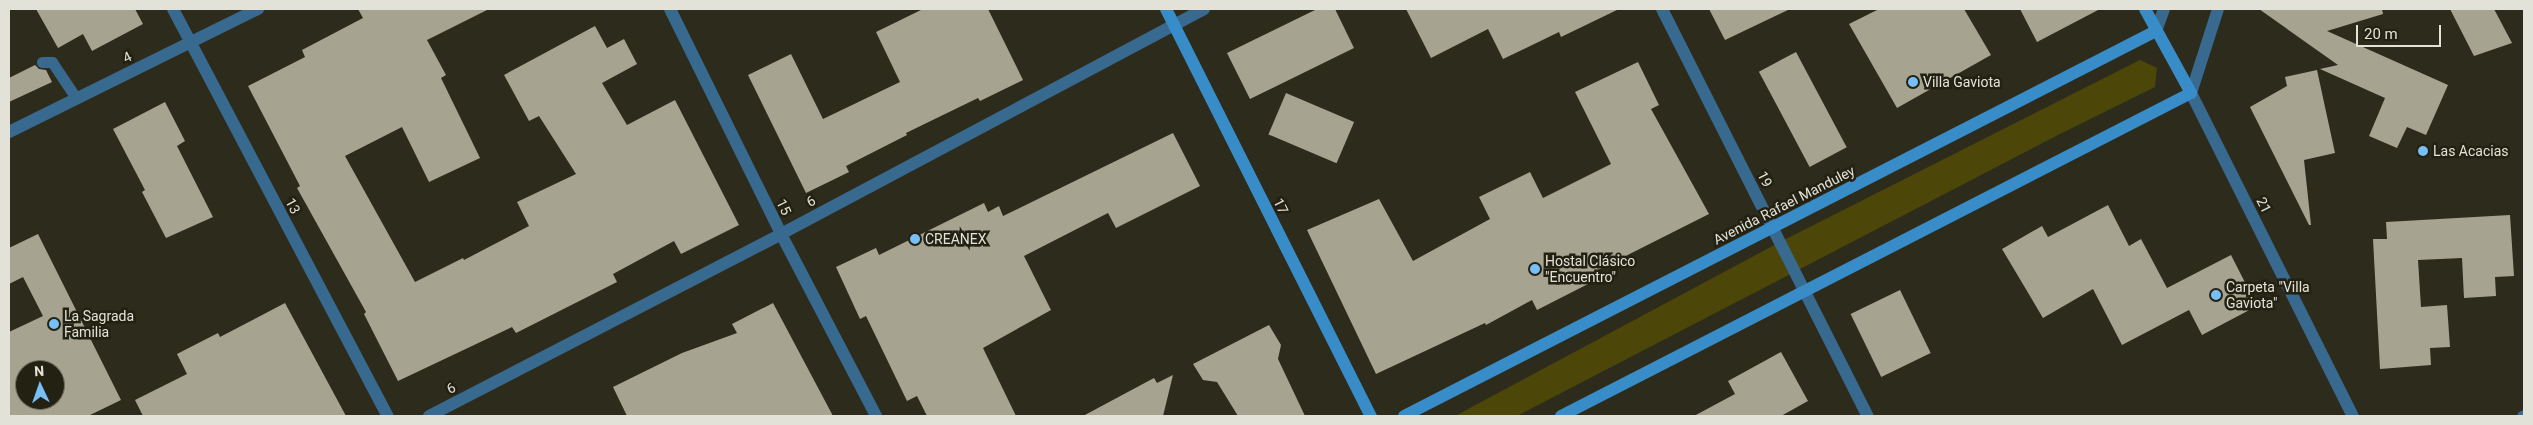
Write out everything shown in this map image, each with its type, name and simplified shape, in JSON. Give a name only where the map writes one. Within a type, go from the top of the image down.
[{"type":"main road","name":"17","points":[[1166,9],[1370,416]]},
{"type":"main road","name":"21","points":[[2145,9],[2190,93]]},
{"type":"main road","name":"Avenida Rafael Manduley","points":[[1404,416],[2156,31]]},
{"type":"main road","points":[[1561,416],[2190,93]]},
{"type":"street","name":"13","points":[[174,9],[388,416]]},
{"type":"street","name":"4","points":[[9,132],[258,9]]},
{"type":"street","name":"15","points":[[670,9],[781,234],[876,416]]},
{"type":"street","name":"6","points":[[429,416],[781,234],[1204,9]]},
{"type":"street","name":"19","points":[[1662,9],[1868,416]]},
{"type":"street","points":[[2156,31],[2164,9]]},
{"type":"street","points":[[2190,93],[2218,9]]},
{"type":"street","name":"21","points":[[2190,93],[2352,416]]},
{"type":"lane","points":[[42,62],[52,62],[76,98]]},
{"type":"shaded area","points":[[2140,60],[2157,68],[2155,87],[2060,134],[1517,416],[1455,416],[1780,242]]},
{"type":"building","points":[[36,9],[135,9],[143,24],[92,51],[83,34],[58,48]]},
{"type":"building","points":[[358,9],[489,9],[427,40],[446,75],[441,78],[480,158],[429,182],[402,127],[345,156],[415,282],[463,258],[464,260],[529,226],[517,202],[576,174],[539,116],[529,121],[504,75],[595,26],[607,48],[624,39],[637,64],[602,83],[627,125],[675,100],[739,225],[681,254],[674,241],[613,274],[617,282],[516,333],[512,327],[398,381],[364,314],[366,312],[297,188],[300,186],[248,86],[305,57],[302,50],[363,18]]},
{"type":"building","points":[[923,9],[988,9],[1023,80],[980,101],[978,98],[906,133],[907,135],[846,166],[849,172],[806,193],[748,75],[791,54],[823,119],[900,82],[876,32]]},
{"type":"building","points":[[1317,9],[1335,9],[1354,48],[1250,99],[1227,53]]},
{"type":"building","points":[[1406,9],[1619,9],[1561,37],[1559,32],[1503,59],[1488,29],[1431,58]]},
{"type":"building","points":[[1709,9],[1790,9],[1725,40]]},
{"type":"building","name":"Villa Gaviota","points":[[1879,9],[1964,9],[1991,55],[1897,108],[1849,24]]},
{"type":"building","points":[[2020,9],[2100,9],[2037,42]]},
{"type":"building","points":[[2259,9],[2382,9],[2383,14],[2327,31],[2448,85],[2426,135],[2407,127],[2397,148],[2369,136],[2385,98],[2320,69],[2338,65]]},
{"type":"building","points":[[2450,9],[2494,9],[2512,43],[2474,56]]},
{"type":"building","points":[[1796,52],[1847,147],[1810,167],[1759,72]]},
{"type":"building","points":[[1638,62],[1659,105],[1651,109],[1709,214],[1584,277],[1588,284],[1537,310],[1532,300],[1486,325],[1485,323],[1376,374],[1307,230],[1379,199],[1413,261],[1490,219],[1479,197],[1530,172],[1543,198],[1611,164],[1575,92]]},
{"type":"building","points":[[35,65],[39,69],[46,70],[52,82],[9,102],[9,78]]},
{"type":"building","points":[[2317,70],[2335,153],[2304,160],[2311,225],[2309,225],[2250,107],[2287,86],[2285,77]]},
{"type":"building","points":[[1286,93],[1354,122],[1337,163],[1268,134]]},
{"type":"building","points":[[165,102],[185,141],[177,146],[213,217],[166,238],[142,192],[145,190],[113,129]]},
{"type":"building","points":[[1173,133],[1200,186],[1116,228],[1108,213],[1024,256],[1051,310],[983,348],[1016,416],[927,416],[917,396],[907,401],[866,316],[860,319],[836,267],[876,248],[879,255],[984,203],[988,212],[999,206],[1003,216]]},
{"type":"building","points":[[2108,205],[2129,246],[2141,239],[2167,288],[2231,255],[2257,306],[2202,335],[2189,310],[2122,345],[2093,289],[2043,318],[2002,249],[2042,226],[2048,237]]},
{"type":"building","points":[[2510,215],[2514,276],[2495,277],[2496,296],[2464,298],[2462,258],[2418,260],[2421,307],[2447,305],[2450,347],[2430,348],[2431,365],[2380,369],[2373,239],[2387,239],[2386,222]]},
{"type":"building","name":"La Sagrada Familia","points":[[38,234],[121,400],[88,416],[9,416],[9,332],[43,316],[23,277],[9,284],[9,248]]},
{"type":"building","points":[[1900,290],[1931,353],[1881,377],[1851,314]]},
{"type":"building","points":[[285,303],[346,416],[143,416],[135,400],[187,374],[177,354],[218,333],[220,337]]},
{"type":"building","points":[[773,303],[833,416],[627,416],[613,387],[682,353],[737,333],[732,324]]},
{"type":"building","points":[[1269,325],[1281,345],[1278,359],[1305,416],[1238,416],[1217,382],[1203,380],[1193,364]]},
{"type":"building","points":[[1781,352],[1808,401],[1781,416],[1694,416],[1735,394],[1728,381]]},
{"type":"building","points":[[1173,375],[1163,416],[1083,416],[1154,378],[1157,383]]},
{"type":"place","name":"Villa Gaviota","points":[[1913,82]]},
{"type":"place","name":"Las Acacias","points":[[2423,151]]},
{"type":"place","name":"CREANEX","points":[[915,239]]},
{"type":"place","name":"Hostal Clásico \"Encuentro\"","points":[[1535,269]]},
{"type":"place","name":"Carpeta \"Villa Gaviota\"","points":[[2216,295]]},
{"type":"place","name":"La Sagrada Familia","points":[[54,324]]}]
